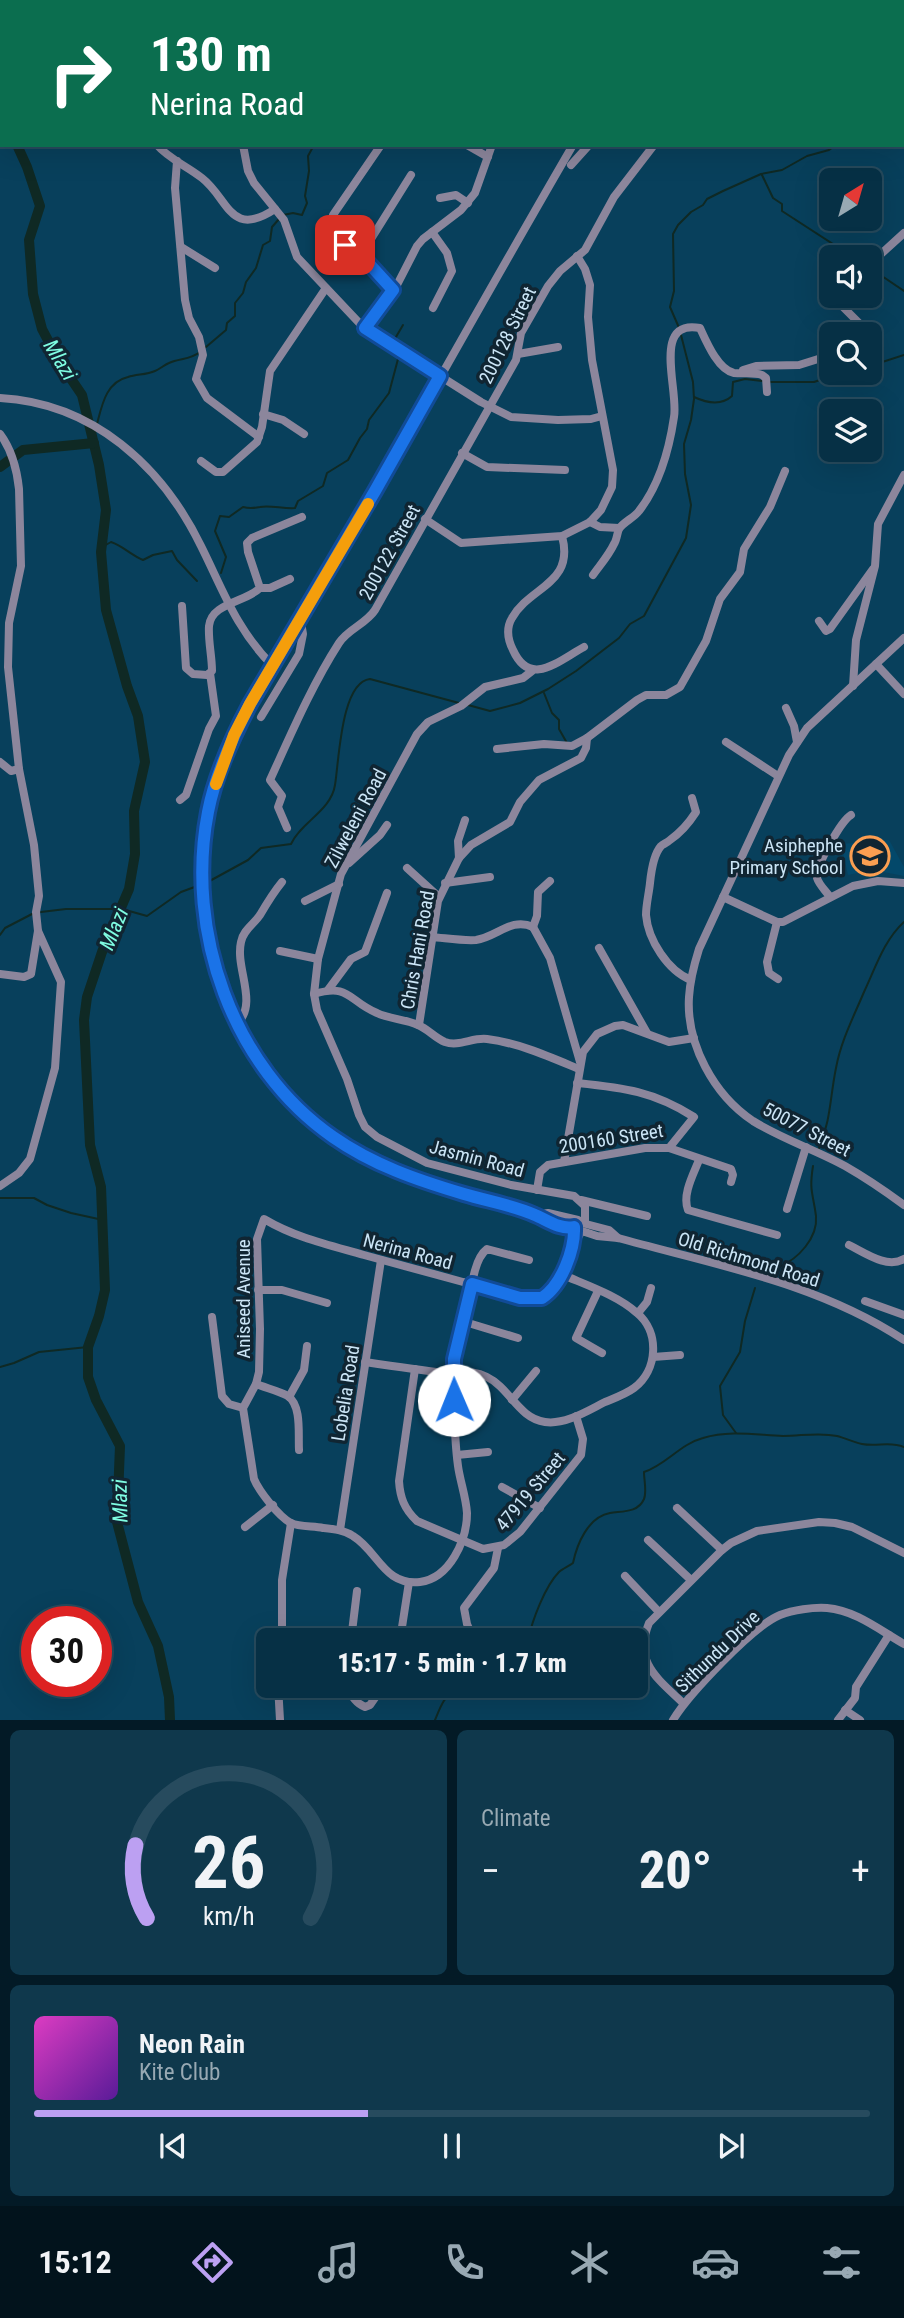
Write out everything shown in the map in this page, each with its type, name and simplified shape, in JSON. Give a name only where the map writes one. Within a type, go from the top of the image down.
[{"type":"street","points":[[160,147],[205,180],[222,204],[238,217],[258,219],[276,210]]},
{"type":"street","points":[[243,147],[248,171],[254,183],[284,220],[297,257],[365,328],[499,413],[516,418],[588,419],[602,416]]},
{"type":"street","points":[[379,147],[330,223],[330,229],[333,235],[361,255],[393,290]]},
{"type":"street","points":[[470,147],[488,157]]},
{"type":"street","points":[[365,328],[393,290],[417,246],[468,203],[481,181],[491,147]]},
{"type":"street","name":"Old Richmond Road","points":[[572,147],[241,720],[218,776],[208,810],[204,838],[203,890],[206,920],[218,976],[252,1049],[276,1083],[302,1111],[331,1136],[397,1172],[537,1215],[565,1228],[580,1226],[609,1230],[618,1238],[802,1289],[863,1317],[904,1340]]},
{"type":"street","points":[[571,165],[587,147]]},
{"type":"street","name":"200128 Street","points":[[488,406],[518,354],[521,333],[548,286],[560,271],[585,250],[614,197],[652,147]]},
{"type":"street","points":[[177,161],[176,188],[187,310],[199,337],[203,355],[195,379],[207,398],[259,437]]},
{"type":"street","points":[[361,255],[411,175]]},
{"type":"street","points":[[446,186],[468,203]]},
{"type":"street","points":[[440,198],[456,195]]},
{"type":"street","points":[[432,232],[447,253],[452,271],[433,308]]},
{"type":"street","points":[[882,253],[904,233]]},
{"type":"street","points":[[181,247],[215,268]]},
{"type":"street","points":[[425,519],[461,542],[562,536],[590,522],[606,500],[613,478],[588,326],[590,285],[577,256]]},
{"type":"street","points":[[201,461],[216,472],[223,472],[253,447],[259,437],[270,371],[326,288]]},
{"type":"street","points":[[845,308],[860,322]]},
{"type":"street","points":[[593,575],[614,544],[620,528],[640,509],[660,476],[674,420],[676,398],[670,362],[671,340],[681,330],[700,328],[713,353],[725,368],[762,375],[766,378],[767,392]]},
{"type":"street","points":[[518,354],[558,347]]},
{"type":"street","points":[[737,372],[756,366],[778,367],[819,360]]},
{"type":"street","points":[[0,397],[26,401],[70,415],[96,427],[117,440],[150,468],[171,493],[193,529],[249,641],[272,665]]},
{"type":"street","name":"200122 Street","points":[[287,828],[278,807],[282,796],[271,784],[271,780],[305,706],[339,642],[372,615],[488,406]]},
{"type":"street","points":[[263,414],[283,420],[304,435]]},
{"type":"street","points":[[0,434],[10,451],[18,477],[20,566],[9,623],[8,659],[19,769],[34,845],[39,896],[36,912],[38,931],[31,975],[24,977],[0,974]]},
{"type":"street","points":[[462,453],[487,467],[565,470]]},
{"type":"street","points":[[497,749],[544,744],[572,746],[646,695],[666,695],[680,687],[706,640],[720,599],[740,572],[744,549],[770,506],[786,471]]},
{"type":"street","points":[[853,685],[856,640],[875,566],[878,524],[904,475]]},
{"type":"street","points":[[260,588],[247,543],[252,538],[302,517]]},
{"type":"street","points":[[590,522],[600,527],[620,528]]},
{"type":"street","points":[[531,671],[523,667],[513,651],[509,639],[509,625],[514,615],[558,573],[565,559],[562,536]]},
{"type":"street","points":[[818,621],[826,631],[830,629],[875,566]]},
{"type":"street","points":[[180,800],[186,795],[216,716],[210,673],[211,620],[216,611],[260,588],[266,589],[290,579]]},
{"type":"street","points":[[182,606],[186,668],[197,676],[210,673]]},
{"type":"street","points":[[261,717],[299,654],[303,634],[300,617]]},
{"type":"street","name":"50077 Street","points":[[904,638],[807,728],[797,742],[778,776],[699,949],[691,980],[689,1012],[694,1038],[712,1079],[732,1104],[753,1121],[869,1180],[904,1205]]},
{"type":"street","points":[[0,645],[8,659]]},
{"type":"street","name":"Zilweleni Road","points":[[365,1127],[317,1010],[314,994],[318,959],[346,865],[420,729],[432,719],[461,706],[485,687],[523,678],[531,671],[545,668],[584,647]]},
{"type":"street","points":[[876,664],[904,694]]},
{"type":"street","points":[[786,708],[797,742]]},
{"type":"street","name":"Chris Hani Road","points":[[419,1025],[439,897],[459,858],[471,845],[510,822],[520,802],[539,780],[581,758],[587,738]]},
{"type":"street","points":[[726,742],[778,776]]},
{"type":"street","points":[[0,762],[11,771],[19,769]]},
{"type":"street","points":[[691,980],[674,971],[666,962],[646,915],[651,874],[660,847],[692,820],[696,813],[692,798]]},
{"type":"street","points":[[830,897],[819,882],[818,870],[841,824],[850,815]]},
{"type":"street","points":[[459,858],[458,841],[465,820]]},
{"type":"street","points":[[346,865],[358,857],[387,825]]},
{"type":"street","points":[[407,868],[439,897]]},
{"type":"street","points":[[445,883],[490,877]]},
{"type":"street","points":[[550,881],[538,892],[537,916],[533,926],[550,958],[580,1066]]},
{"type":"street","points":[[238,1023],[245,1016],[246,1010],[240,943],[243,934],[260,916],[272,893],[282,882]]},
{"type":"street","points":[[723,897],[776,922],[791,919],[853,886],[869,882],[904,883]]},
{"type":"street","points":[[305,901],[339,884]]},
{"type":"street","points":[[328,990],[351,960],[365,952],[387,893]]},
{"type":"street","points":[[776,922],[767,962],[769,973],[778,979]]},
{"type":"street","points":[[431,937],[476,940],[516,923],[533,926]]},
{"type":"street","points":[[0,1186],[19,1173],[30,1159],[55,1068],[61,982],[38,931]]},
{"type":"street","points":[[599,947],[647,1033]]},
{"type":"street","points":[[280,951],[318,959]]},
{"type":"street","points":[[314,994],[328,990],[345,992],[379,1015],[419,1025],[447,1042],[491,1039],[580,1066]]},
{"type":"street","points":[[564,1162],[580,1066],[587,1045],[605,1029],[623,1026],[669,1041],[680,1042],[694,1038]]},
{"type":"street","name":"200160 Street","points":[[537,1190],[543,1167],[645,1148],[669,1148],[694,1117],[651,1094],[577,1083]]},
{"type":"street","name":"Jasmin Road","points":[[365,1127],[377,1137],[427,1163],[537,1190],[574,1196],[583,1203],[647,1216]]},
{"type":"street","points":[[787,1209],[806,1147]]},
{"type":"street","points":[[669,1148],[731,1169],[731,1182]]},
{"type":"street","points":[[699,1160],[688,1189],[688,1210],[777,1235]]},
{"type":"street","points":[[365,1362],[453,1373],[473,1372],[487,1377],[533,1419],[557,1422],[576,1416],[634,1388],[648,1371],[653,1357],[652,1336],[646,1323],[638,1313],[561,1274],[580,1226],[583,1203]]},
{"type":"street","name":"Nerina Road","points":[[264,1219],[305,1239],[520,1298],[536,1299],[547,1294],[561,1274]]},
{"type":"street","name":"Aniseed Avenue","points":[[243,1408],[256,1384],[260,1342],[257,1239],[264,1219]]},
{"type":"street","points":[[849,1245],[889,1262],[904,1260]]},
{"type":"street","points":[[212,1317],[222,1396],[229,1404],[243,1408],[254,1479],[258,1487],[291,1523],[340,1530],[360,1541],[391,1575],[420,1582],[439,1575],[449,1566],[466,1522],[467,1510],[457,1455],[453,1373],[456,1350],[481,1255],[487,1250],[529,1260]]},
{"type":"street","name":"Lobelia Road","points":[[340,1530],[381,1260]]},
{"type":"street","points":[[638,1313],[647,1302],[651,1288]]},
{"type":"street","points":[[258,1290],[282,1290],[327,1303]]},
{"type":"street","points":[[598,1291],[576,1338],[602,1353]]},
{"type":"street","points":[[865,1301],[904,1315]]},
{"type":"street","points":[[465,1322],[519,1338]]},
{"type":"street","points":[[289,1397],[304,1370],[307,1346]]},
{"type":"street","points":[[653,1357],[680,1354]]},
{"type":"street","name":"47919 Street","points":[[415,1369],[399,1481],[400,1495],[416,1521],[483,1549],[498,1548],[518,1535],[581,1455],[583,1439],[576,1416]]},
{"type":"street","points":[[512,1400],[536,1371]]},
{"type":"street","points":[[256,1384],[289,1397],[297,1412],[299,1450]]},
{"type":"street","points":[[457,1455],[488,1452]]},
{"type":"street","points":[[502,1487],[540,1508]]},
{"type":"street","points":[[246,1527],[273,1506]]},
{"type":"street","points":[[677,1508],[722,1550]]},
{"type":"street","points":[[683,1703],[649,1667],[642,1644],[644,1635],[649,1623],[659,1612],[722,1550],[757,1531],[819,1522],[852,1527],[904,1553]]},
{"type":"street","points":[[282,1628],[282,1580],[291,1523]]},
{"type":"street","points":[[648,1540],[691,1580]]},
{"type":"street","points":[[469,1628],[464,1608],[494,1568],[498,1548]]},
{"type":"street","points":[[625,1576],[659,1612]]},
{"type":"street","points":[[402,1628],[409,1581]]},
{"type":"street","points":[[353,1628],[358,1591]]},
{"type":"street","name":"Sithundu Drive","points":[[673,1720],[683,1703],[759,1628],[779,1615],[826,1608],[852,1614],[904,1644]]},
{"type":"street","points":[[838,1720],[855,1698],[856,1687],[889,1636]]},
{"type":"street","points":[[279,1698],[281,1720]]},
{"type":"street","points":[[353,1698],[365,1707],[375,1698]]},
{"type":"street","points":[[845,1710],[860,1720]]},
{"type":"shaded area","name":"Asiphephe Primary School","points":[[889,840],[904,867],[904,876],[873,870],[848,875],[841,844]]},
{"type":"waterway","name":"Mlazi","points":[[18,147],[40,206],[29,240],[33,294],[42,329],[82,395],[99,465],[106,510],[101,552],[106,610],[138,716],[145,762],[134,811],[135,854],[129,889],[102,952],[87,997],[84,1020],[90,1145],[101,1187],[105,1290],[88,1347],[88,1377],[96,1400],[120,1446],[117,1522],[138,1602],[158,1646],[169,1697],[170,1720]]},
{"type":"waterway","points":[[283,215],[302,215],[307,203],[305,196],[309,171],[308,156],[313,147]]},
{"type":"waterway","points":[[680,330],[670,307],[674,291],[673,234],[678,225],[707,199],[761,174],[782,170],[807,156],[833,147]]},
{"type":"waterway","points":[[762,175],[773,198],[782,204],[782,211],[834,245]]},
{"type":"waterway","points":[[206,347],[226,330],[227,323],[235,316],[235,303],[256,268],[263,245],[270,241],[272,227],[279,219]]},
{"type":"waterway","points":[[882,276],[904,291]]},
{"type":"waterway","points":[[393,342],[403,325]]},
{"type":"waterway","points":[[468,705],[490,711],[520,703],[548,689],[576,671],[619,638],[630,624],[644,616],[686,538],[691,505],[685,474],[684,444],[694,399],[693,382],[681,335]]},
{"type":"waterway","points":[[97,424],[106,395],[115,384],[200,352]]},
{"type":"waterway","points":[[882,362],[904,355]]},
{"type":"waterway","points":[[221,573],[226,557],[215,531],[220,516],[229,517],[243,507],[295,508],[298,501],[323,486],[327,473],[348,460],[367,429],[369,420],[389,393],[398,359]]},
{"type":"waterway","points":[[694,397],[719,402],[732,396],[733,382],[745,379],[762,381]]},
{"type":"waterway","points":[[771,382],[819,380]]},
{"type":"waterway","name":"Mlazi","points":[[93,439],[95,429]]},
{"type":"waterway","points":[[0,467],[23,450],[94,443]]},
{"type":"waterway","points":[[102,547],[111,542],[143,560],[172,551],[197,581]]},
{"type":"waterway","points":[[206,883],[248,860],[261,848],[291,844],[328,802],[335,785],[347,708],[360,683],[370,679],[459,703]]},
{"type":"waterway","points":[[544,693],[552,713],[559,720],[559,729],[567,743]]},
{"type":"waterway","points":[[41,912],[122,909],[147,916],[181,892],[200,885]]},
{"type":"waterway","points":[[0,935],[5,928],[32,914]]},
{"type":"waterway","points":[[819,1148],[826,1128],[838,1058],[844,1039],[881,955],[904,922]]},
{"type":"waterway","points":[[779,1267],[800,1253],[814,1232],[816,1216],[811,1187],[813,1166]]},
{"type":"waterway","points":[[0,1198],[34,1198],[71,1213],[103,1220]]},
{"type":"waterway","points":[[736,1433],[723,1415],[720,1386],[740,1352],[745,1321],[755,1288]]},
{"type":"waterway","points":[[0,1367],[39,1352],[88,1347]]},
{"type":"waterway","points":[[532,1628],[549,1586],[559,1572],[573,1563],[577,1548],[590,1526],[602,1516],[638,1507],[645,1496],[644,1472],[695,1441],[733,1434],[824,1434],[862,1444],[894,1444],[904,1447]]},
{"type":"waterway","points":[[435,1720],[447,1698]]},
{"type":"slow traffic","points":[[216,784],[234,735],[250,704],[368,504]]},
{"type":"place","name":"Asiphephe Primary School","points":[[870,856]]},
{"type":"route","points":[[345,245],[361,255],[393,290],[365,328],[440,376],[234,735],[208,810],[204,838],[203,890],[211,951],[233,1013],[252,1049],[276,1083],[302,1111],[331,1136],[397,1172],[575,1229],[575,1241],[561,1274],[542,1298],[520,1298],[472,1284],[454,1359],[454,1400]]}]
